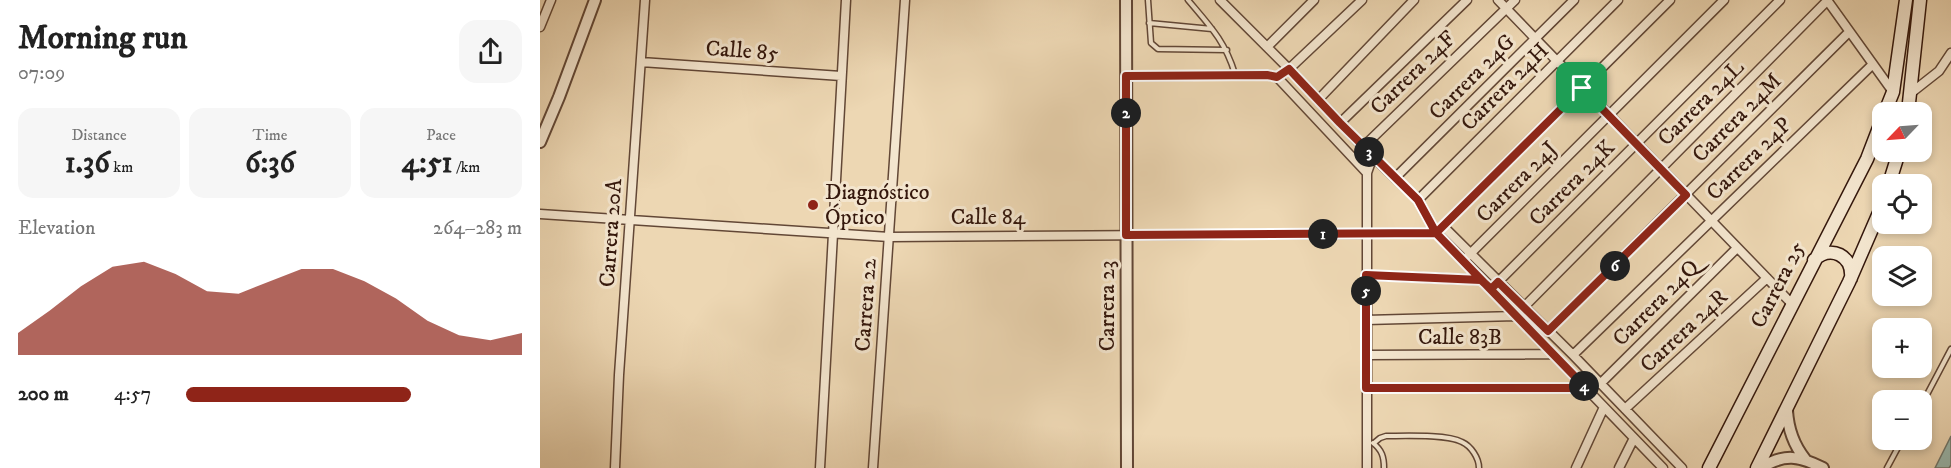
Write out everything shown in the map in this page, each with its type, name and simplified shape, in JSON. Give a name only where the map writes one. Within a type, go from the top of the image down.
[{"type":"main road","points":[[1890,102],[1893,92],[1906,0]]},
{"type":"main road","points":[[1910,102],[1920,0]]},
{"type":"main road","name":"Carrera 25","points":[[1709,468],[1872,146]]},
{"type":"main road","points":[[1759,468],[1849,282],[1872,229]]},
{"type":"main road","points":[[1811,265],[1819,255],[1837,253],[1847,260],[1850,266],[1849,282]]},
{"type":"street","points":[[540,27],[551,0]]},
{"type":"street","points":[[540,142],[595,0]]},
{"type":"street","name":"Carrera 20A","points":[[615,468],[629,220],[645,0]]},
{"type":"street","name":"Carrera 22","points":[[820,468],[846,0]]},
{"type":"street","name":"Carrera 22","points":[[873,468],[905,0]]},
{"type":"street","name":"Carrera 23","points":[[1126,0],[1127,468]]},
{"type":"street","points":[[1220,0],[1418,200],[1463,261],[1660,466]]},
{"type":"street","points":[[1267,47],[1314,0]]},
{"type":"street","points":[[1277,77],[1289,69],[1362,0]]},
{"type":"street","points":[[1318,99],[1414,0]]},
{"type":"street","points":[[1340,123],[1467,0]]},
{"type":"street","points":[[1498,0],[1792,304]]},
{"type":"street","name":"Carrera 24F","points":[[1363,147],[1515,0]]},
{"type":"street","name":"Carrera 24G","points":[[1395,178],[1574,0]]},
{"type":"street","name":"Carrera 24H","points":[[1418,200],[1618,0]]},
{"type":"street","points":[[1439,230],[1670,0]]},
{"type":"street","name":"Carrera 24J","points":[[1463,261],[1724,0]]},
{"type":"street","name":"Carrera 24K","points":[[1491,289],[1780,0]]},
{"type":"street","points":[[1827,1],[1893,92]]},
{"type":"street","name":"Carrera 24L","points":[[1524,307],[1827,1]]},
{"type":"street","name":"Carrera 24M","points":[[1548,331],[1849,32]]},
{"type":"street","points":[[1911,93],[1939,71],[1951,53]]},
{"type":"street","name":"Calle 85","points":[[641,62],[842,76]]},
{"type":"street","name":"Carrera 24P","points":[[1573,355],[1873,64]]},
{"type":"street","points":[[1126,76],[1267,75],[1277,77],[1367,173]]},
{"type":"street","points":[[1366,468],[1370,441],[1366,388],[1367,173],[1373,156]]},
{"type":"street","name":"Calle 84","points":[[540,214],[889,237],[1366,234],[1439,230]]},
{"type":"street","points":[[1439,230],[1470,254],[1573,355],[1682,468]]},
{"type":"street","name":"Carrera 24Q","points":[[1600,384],[1737,248]]},
{"type":"street","points":[[1366,275],[1481,280]]},
{"type":"street","name":"Carrera 24R","points":[[1625,409],[1767,278]]},
{"type":"street","points":[[1366,320],[1516,316]]},
{"type":"street","name":"Calle 83B","points":[[1366,355],[1553,354]]},
{"type":"street","points":[[1366,388],[1586,388]]},
{"type":"street","points":[[1576,468],[1604,407]]},
{"type":"street","points":[[1786,410],[1793,441],[1805,459]]},
{"type":"street","points":[[1619,468],[1634,438]]},
{"type":"street","points":[[1759,468],[1783,458],[1805,459],[1823,468]]},
{"type":"lane","points":[[1148,0],[1151,43],[1158,49],[1227,50]]},
{"type":"lane","points":[[1188,0],[1213,29],[1227,50],[1235,75]]},
{"type":"lane","points":[[1149,23],[1213,29]]},
{"type":"lane","points":[[1929,390],[1951,349]]},
{"type":"lane","points":[[1370,441],[1386,436],[1437,437],[1461,441],[1473,450],[1479,468]]},
{"type":"lane","points":[[1370,441],[1381,450],[1384,468]]},
{"type":"lane","points":[[1887,468],[1897,450]]},
{"type":"water","points":[[1951,436],[1951,465],[1949,468],[1935,468]]},
{"type":"place","name":"Diagnóstico Óptico","points":[[813,205]]},
{"type":"route","points":[[1582,88],[1436,233],[1126,235],[1126,76],[1267,75],[1277,77],[1289,69],[1363,147],[1418,200],[1436,233],[1491,289],[1586,388],[1366,388],[1366,275],[1481,280],[1491,289],[1498,282],[1548,331],[1686,195],[1582,88]]}]
